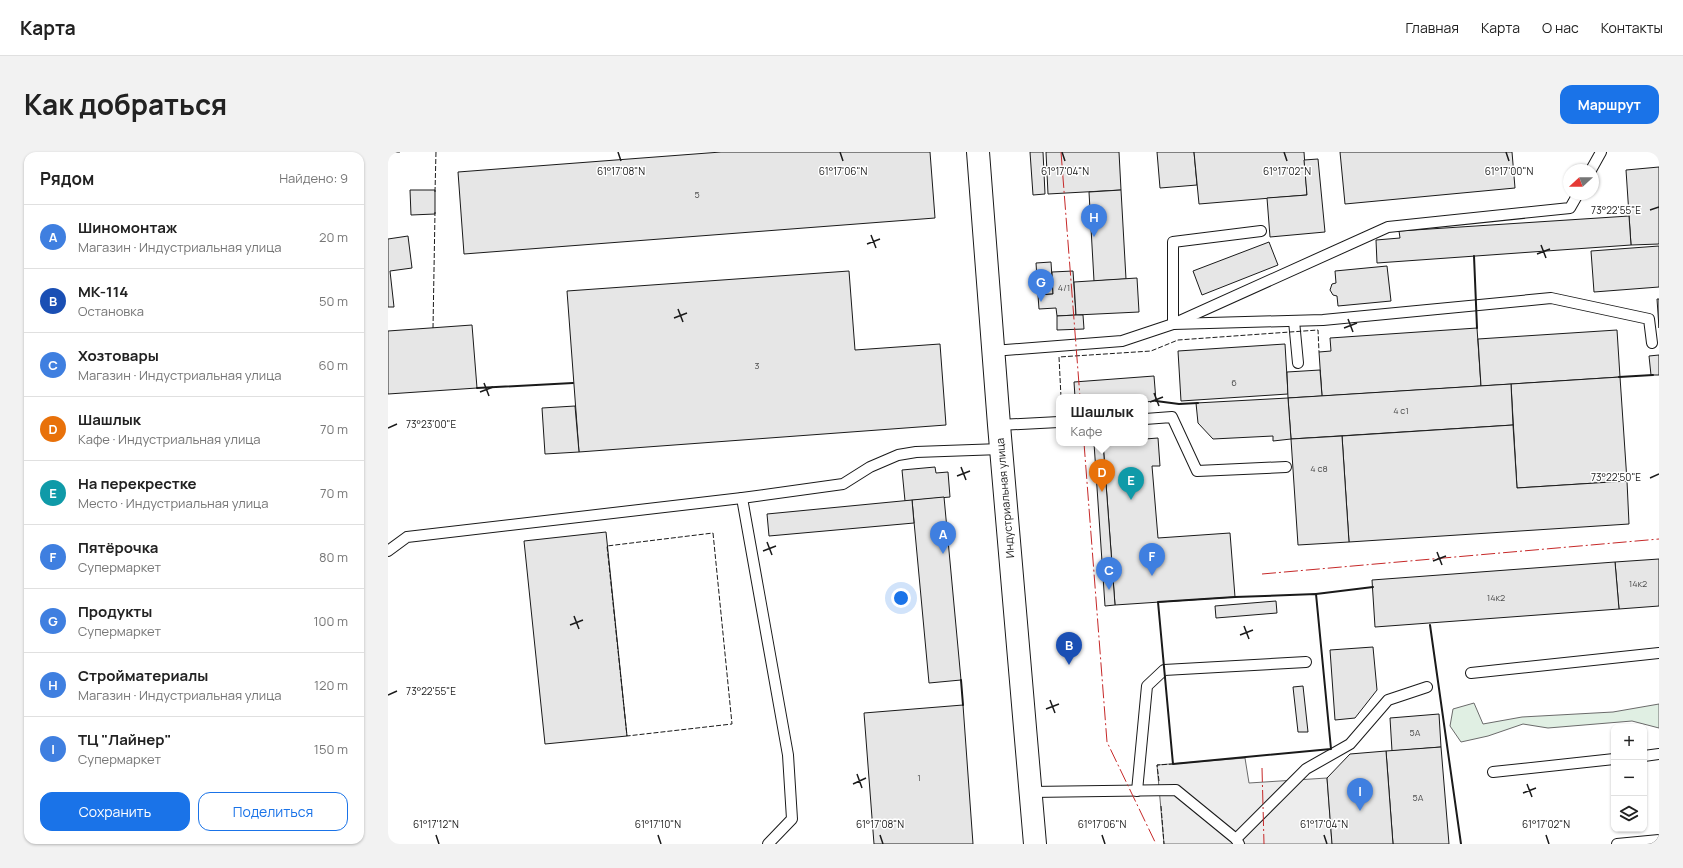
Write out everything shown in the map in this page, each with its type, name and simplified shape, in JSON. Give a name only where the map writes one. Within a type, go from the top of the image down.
[{"type":"main road","name":"Индустриальная улица","points":[[978,152],[999,425],[1035,844]]},
{"type":"lane","points":[[1595,164],[1601,152]]},
{"type":"lane","points":[[994,350],[1122,341],[1174,324],[1388,227],[1570,208],[1575,200]]},
{"type":"lane","points":[[1174,324],[1173,242],[1260,231]]},
{"type":"lane","points":[[1174,324],[1323,320],[1551,298],[1649,319],[1652,343]]},
{"type":"lane","points":[[1294,321],[1298,363]]},
{"type":"lane","points":[[1148,419],[1172,417],[1197,471],[1286,467]]},
{"type":"lane","points":[[999,425],[1056,422]]},
{"type":"lane","points":[[388,551],[406,537],[742,498],[843,484],[870,467],[898,454],[1001,449]]},
{"type":"lane","points":[[742,498],[788,754],[792,819],[768,844]]},
{"type":"lane","points":[[1471,673],[1659,653]]},
{"type":"lane","points":[[1136,791],[1147,686],[1164,670],[1306,662]]},
{"type":"lane","points":[[1031,792],[1176,790],[1237,841],[1306,770],[1350,744],[1388,700],[1427,687]]},
{"type":"lane","points":[[1647,756],[1659,754]]},
{"type":"lane","points":[[1493,772],[1611,759]]},
{"type":"lane","points":[[1618,844],[1659,840]]},
{"type":"green space","points":[[1474,703],[1483,724],[1522,717],[1613,712],[1659,704],[1659,728],[1632,721],[1548,728],[1523,724],[1488,736],[1461,742],[1450,726],[1453,709]]},
{"type":"shaded area","points":[[1245,758],[1249,783],[1327,778],[1332,844],[1164,844],[1157,765]]},
{"type":"building","points":[[721,152],[930,152],[935,218],[464,254],[458,172]]},
{"type":"building","points":[[1030,152],[1043,152],[1045,194],[1033,195]]},
{"type":"building","points":[[1046,152],[1119,152],[1121,190],[1048,194]]},
{"type":"building","points":[[1157,152],[1194,152],[1197,185],[1160,188]]},
{"type":"building","points":[[1194,152],[1304,152],[1307,195],[1199,204]]},
{"type":"building","points":[[1340,152],[1512,152],[1515,188],[1345,204]]},
{"type":"building","points":[[1318,159],[1325,232],[1270,237],[1267,198],[1307,195],[1304,160]]},
{"type":"building","points":[[1659,167],[1659,244],[1631,245],[1626,170]]},
{"type":"building","points":[[410,190],[435,190],[435,214],[411,215]]},
{"type":"building","points":[[1121,190],[1126,279],[1094,281],[1089,192]]},
{"type":"building","points":[[1629,216],[1631,245],[1377,263],[1376,240],[1400,238],[1399,231]]},
{"type":"building","points":[[408,236],[412,268],[390,271],[394,307],[388,307],[388,239]]},
{"type":"building","points":[[1269,242],[1278,265],[1202,295],[1193,271]]},
{"type":"building","points":[[1659,246],[1659,287],[1594,292],[1591,251]]},
{"type":"building","points":[[1051,262],[1053,294],[1038,295],[1036,263]]},
{"type":"building","points":[[1387,266],[1391,301],[1338,306],[1337,296],[1333,295],[1330,290],[1332,284],[1336,283],[1335,271]]},
{"type":"building","points":[[849,271],[855,350],[940,344],[946,425],[579,452],[567,291]]},
{"type":"building","points":[[1073,271],[1076,315],[1057,316],[1056,308],[1039,309],[1038,295],[1053,294],[1052,272]]},
{"type":"building","points":[[1137,278],[1139,312],[1076,315],[1074,282]]},
{"type":"building","points":[[1657,299],[1659,299],[1659,328]]},
{"type":"building","points":[[1083,315],[1084,329],[1057,330],[1057,316]]},
{"type":"building","points":[[472,325],[477,388],[388,394],[388,331]]},
{"type":"building","points":[[1477,328],[1481,386],[1322,396],[1319,352],[1331,351],[1330,338]]},
{"type":"building","points":[[1617,330],[1620,377],[1481,386],[1478,339]]},
{"type":"building","points":[[1285,344],[1288,394],[1181,401],[1178,351]]},
{"type":"building","points":[[1659,355],[1659,375],[1651,375],[1649,356]]},
{"type":"building","points":[[1320,370],[1322,396],[1288,398],[1287,372]]},
{"type":"building","points":[[1154,376],[1156,401],[1148,402],[1148,394],[1075,394],[1074,382]]},
{"type":"building","points":[[1620,377],[1627,481],[1517,488],[1511,384]]},
{"type":"building","points":[[1511,384],[1513,425],[1291,439],[1288,398]]},
{"type":"building","points":[[1288,398],[1291,439],[1273,441],[1273,436],[1213,439],[1198,423],[1196,403]]},
{"type":"building","points":[[575,406],[579,452],[545,454],[542,408]]},
{"type":"building","points":[[1513,425],[1517,488],[1627,481],[1629,524],[1349,542],[1342,436]]},
{"type":"building","points":[[1342,436],[1349,542],[1298,545],[1291,439]]},
{"type":"building","points":[[1158,438],[1160,466],[1152,466],[1158,538],[1230,533],[1235,597],[1115,605],[1103,446],[1148,446],[1148,439]]},
{"type":"building","points":[[1094,446],[1103,446],[1115,605],[1105,606]]},
{"type":"building","points":[[935,467],[936,473],[948,472],[950,497],[905,501],[902,470]]},
{"type":"building","points":[[944,497],[961,680],[929,683],[912,500]]},
{"type":"building","points":[[912,500],[914,523],[769,536],[767,514]]},
{"type":"building","points":[[606,532],[627,736],[545,744],[524,541]]},
{"type":"building","points":[[1659,559],[1659,606],[1619,609],[1615,562]]},
{"type":"building","points":[[1615,562],[1619,609],[1375,627],[1372,580]]},
{"type":"building","points":[[1276,601],[1277,613],[1216,618],[1215,606]]},
{"type":"building","points":[[1373,647],[1377,690],[1355,718],[1335,720],[1330,650]]},
{"type":"building","points":[[1303,686],[1308,732],[1298,732],[1293,687]]},
{"type":"building","points":[[963,705],[973,844],[874,844],[864,713]]},
{"type":"building","points":[[1439,714],[1441,747],[1392,751],[1390,718]]},
{"type":"building","points":[[1441,747],[1449,844],[1393,844],[1386,751]]},
{"type":"building","points":[[1386,751],[1393,844],[1332,844],[1327,778],[1350,754]]},
{"type":"fence","points":[[388,153],[400,152]]},
{"type":"fence","points":[[435,192],[436,152]]},
{"type":"fence","points":[[433,328],[435,212]]},
{"type":"fence","points":[[1061,394],[1059,357],[1151,351],[1178,340],[1318,330],[1319,352]]},
{"type":"fence","points":[[713,533],[732,724],[627,736],[607,546],[713,533]]},
{"type":"fence","points":[[1159,781],[1157,765],[1173,764]]},
{"type":"fence","points":[[1161,806],[1164,844]]},
{"type":"wall","points":[[1474,256],[1477,328]]},
{"type":"wall","points":[[1619,377],[1653,375]]},
{"type":"wall","points":[[477,388],[573,383]]},
{"type":"wall","points":[[1156,401],[1179,404],[1198,403]]},
{"type":"wall","points":[[1316,594],[1373,587]]},
{"type":"wall","points":[[1316,594],[1331,749],[1173,764],[1158,602],[1316,594]]},
{"type":"wall","points":[[1430,625],[1461,844]]},
{"type":"wall","points":[[961,680],[963,705]]},
{"type":"power","points":[[1061,152],[1080,394]]},
{"type":"power","points":[[1084,446],[1107,742],[1156,844]]},
{"type":"power","points":[[1262,574],[1659,539]]},
{"type":"power","points":[[1262,768],[1264,844]]},
{"type":"place","name":"Стройматериалы","points":[[1094,237]]},
{"type":"place","name":"Продукты","points":[[1041,302]]},
{"type":"place","name":"Шашлык","points":[[1102,492]]},
{"type":"place","name":"На перекрестке","points":[[1131,500]]},
{"type":"place","name":"Шиномонтаж","points":[[943,554]]},
{"type":"place","name":"Пятёрочка","points":[[1152,576]]},
{"type":"place","name":"Хозтовары","points":[[1109,590]]},
{"type":"place","name":"МК-114","points":[[1069,665]]},
{"type":"place","name":"ТЦ \"Лайнер\"","points":[[1360,811]]}]
